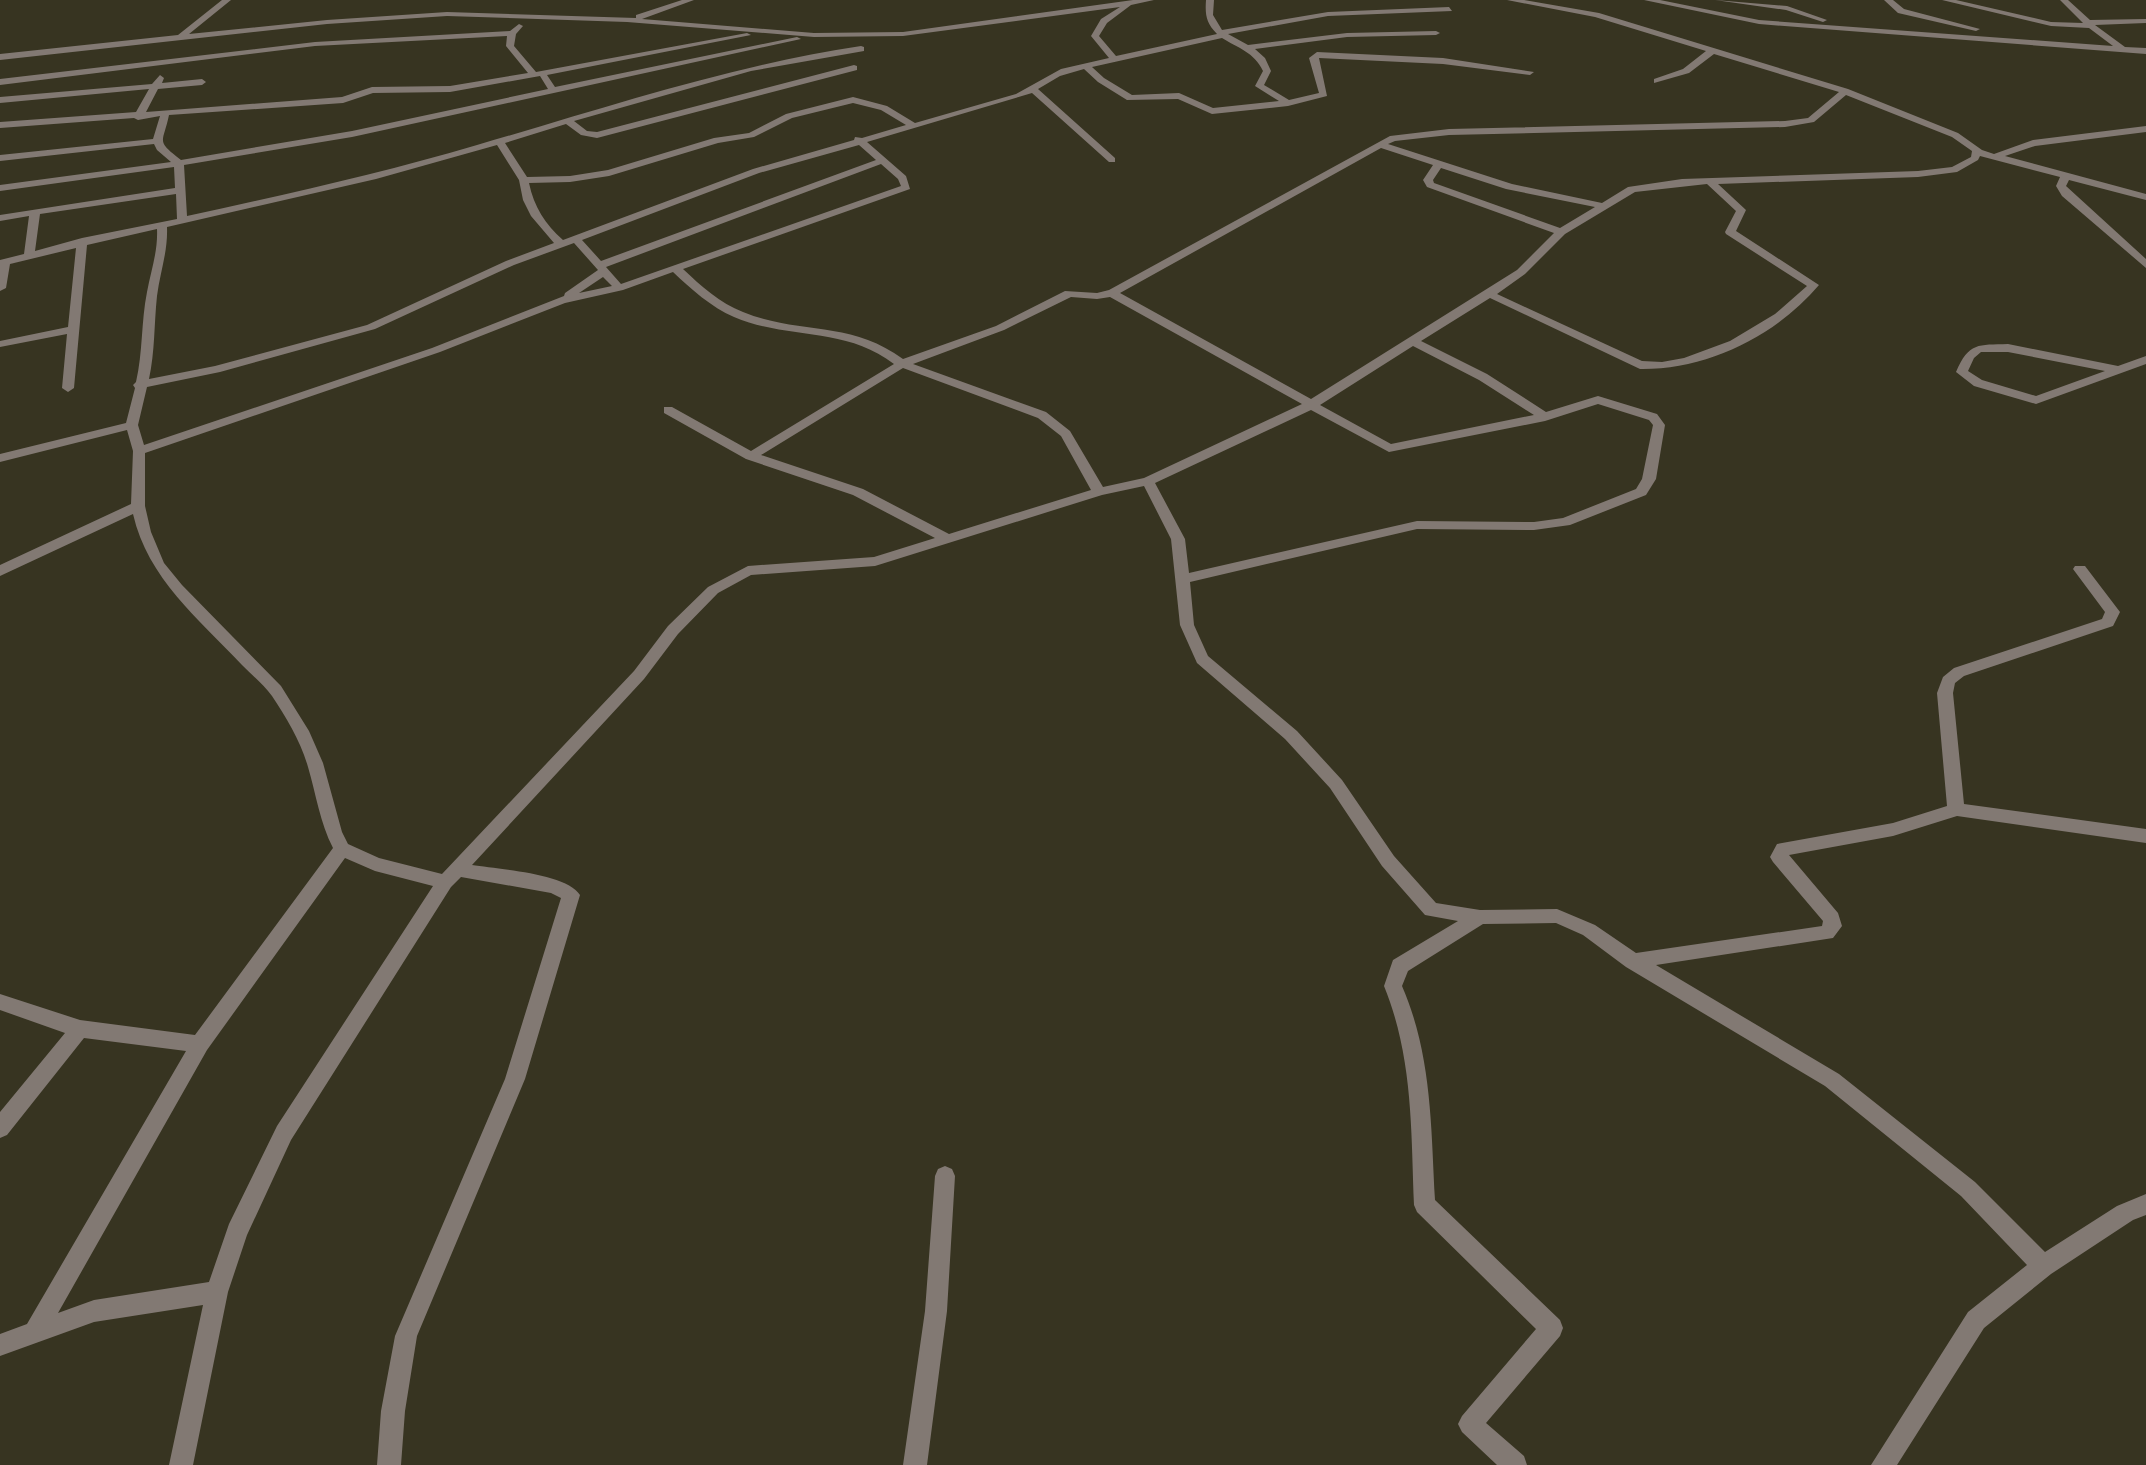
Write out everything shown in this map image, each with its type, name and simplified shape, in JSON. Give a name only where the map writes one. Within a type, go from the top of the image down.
[{"type":"street","points":[[181,37],[227,0]]},
{"type":"street","points":[[627,20],[690,0]]},
{"type":"street","points":[[0,58],[181,37],[428,15],[627,20],[814,35],[863,35],[957,28],[1150,0]]},
{"type":"street","points":[[1210,0],[1206,16],[1211,27],[1264,59],[1266,75],[1259,86],[1288,103]]},
{"type":"street","points":[[1443,61],[1436,33],[1449,9],[1459,0]]},
{"type":"street","points":[[181,1465],[217,1292],[237,1232],[284,1133],[451,875],[639,675],[673,630],[713,590],[748,571],[875,561],[944,537],[1148,481],[1311,405],[1489,294],[1521,272],[1561,232],[1619,194],[1646,186],[1709,181],[1954,170],[1975,158],[1977,152],[1976,147],[1955,135],[1845,91],[1711,52],[1572,4],[1511,0]]},
{"type":"street","points":[[1648,0],[1747,21],[2007,39],[2146,54]]},
{"type":"street","points":[[1719,0],[1787,8],[1859,29]]},
{"type":"street","points":[[1888,0],[1901,11],[2007,39]]},
{"type":"street","points":[[1946,0],[2051,24],[2146,21]]},
{"type":"street","points":[[2064,0],[2089,24],[2124,50]]},
{"type":"street","points":[[428,15],[432,2]]},
{"type":"street","points":[[1115,60],[1095,36],[1104,21],[1125,9],[1127,4]]},
{"type":"street","points":[[139,385],[216,369],[371,327],[510,263],[756,171],[1034,90],[1052,75],[1085,65],[1325,11],[1449,9]]},
{"type":"street","points":[[529,17],[512,33],[510,46],[553,90]]},
{"type":"street","points":[[0,125],[165,116],[343,100],[372,90],[421,91],[469,87],[770,31]]},
{"type":"street","points":[[0,82],[357,40],[512,33]]},
{"type":"street","points":[[1243,48],[1347,35],[1436,33]]},
{"type":"street","points":[[0,188],[179,163],[411,121],[814,35]]},
{"type":"street","points":[[853,81],[863,35]]},
{"type":"street","points":[[104,88],[110,67],[126,44]]},
{"type":"street","points":[[0,288],[2,262],[29,254],[342,185],[569,122],[719,74],[788,58],[861,49]]},
{"type":"street","points":[[37,123],[68,50]]},
{"type":"street","points":[[1657,81],[1686,71],[1711,52]]},
{"type":"street","points":[[1085,65],[1101,80],[1135,99],[1179,96],[1212,111],[1288,103],[1324,94],[1313,58],[1317,55],[1443,61],[1530,72]]},
{"type":"street","points":[[138,117],[155,84],[172,61]]},
{"type":"street","points":[[569,122],[584,133],[597,135],[854,68]]},
{"type":"street","points":[[0,100],[104,88],[202,82]]},
{"type":"street","points":[[1034,90],[1112,160]]},
{"type":"street","points":[[411,121],[421,91]]},
{"type":"street","points":[[751,456],[902,364],[1000,328],[1069,293],[1097,296],[1112,293],[1378,144],[1405,135],[1449,132],[1785,124],[1811,120],[1845,91]]},
{"type":"street","points":[[524,180],[570,179],[609,173],[708,142],[751,135],[789,116],[852,97],[884,108],[911,124]]},
{"type":"street","points":[[165,116],[157,141],[160,148],[179,163],[182,220]]},
{"type":"street","points":[[48,133],[57,122]]},
{"type":"street","points":[[1997,156],[2033,143],[2146,129]]},
{"type":"street","points":[[139,451],[436,350],[562,300],[619,288],[904,189],[906,182],[858,139]]},
{"type":"street","points":[[0,158],[157,141]]},
{"type":"street","points":[[500,142],[524,180],[528,205],[536,219],[562,244]]},
{"type":"street","points":[[28,154],[38,144]]},
{"type":"street","points":[[1378,144],[1510,187],[1600,205]]},
{"type":"street","points":[[1977,152],[2146,197]]},
{"type":"street","points":[[562,300],[603,268],[884,160]]},
{"type":"street","points":[[1439,164],[1428,180],[1430,185],[1561,232]]},
{"type":"street","points":[[2066,176],[2061,186],[2066,194],[2146,265]]},
{"type":"street","points":[[1489,294],[1640,365],[1655,366],[1715,353],[1737,344],[1777,318],[1814,285],[1730,232],[1741,210],[1709,181]]},
{"type":"street","points":[[0,218],[181,190]]},
{"type":"street","points":[[29,254],[35,212]]},
{"type":"street","points":[[162,224],[163,249],[152,294],[148,357],[132,425],[139,451],[138,506],[144,532],[158,564],[177,588],[276,690],[301,731],[315,763],[333,832],[342,849],[375,864],[554,886],[571,895],[515,1079],[406,1336],[393,1411],[389,1465]]},
{"type":"street","points":[[576,239],[619,288]]},
{"type":"street","points":[[68,388],[82,241]]},
{"type":"street","points":[[676,269],[710,297],[744,317],[859,338],[882,348],[902,364],[1042,415],[1066,434],[1099,492]]},
{"type":"street","points":[[1112,293],[1393,448],[1545,417],[1598,400],[1653,417],[1659,425],[1649,479],[1641,492],[1565,522],[1534,526],[1417,525],[1184,579]]},
{"type":"street","points":[[0,344],[72,330]]},
{"type":"street","points":[[1414,342],[1483,377],[1545,417]]},
{"type":"street","points":[[2119,370],[1990,347],[1969,356],[1962,372],[1978,383],[2036,400],[2144,362]]},
{"type":"street","points":[[668,410],[751,456],[858,492],[944,537]]},
{"type":"street","points":[[0,458],[132,425]]},
{"type":"street","points":[[1148,481],[1172,523],[1184,579],[1187,625],[1202,659],[1300,745],[1336,784],[1388,861],[1431,910],[1480,917],[1557,916],[1589,930],[1633,961],[1832,1080],[1968,1189],[2043,1266]]},
{"type":"street","points":[[0,571],[138,506]]},
{"type":"street","points":[[1956,809],[1945,693],[1948,681],[1959,672],[2108,622],[2113,612],[2080,569]]},
{"type":"street","points":[[1633,961],[1827,933],[1833,926],[1832,918],[1779,857],[1783,849],[1933,820],[1956,809],[2146,836]]},
{"type":"street","points":[[36,1329],[200,1044],[342,849]]},
{"type":"street","points":[[1480,917],[1400,966],[1393,986],[1407,1017],[1416,1064],[1425,1205],[1552,1328],[1470,1424],[1515,1465]]},
{"type":"street","points":[[0,1002],[80,1029],[200,1044]]},
{"type":"street","points":[[0,1128],[80,1029]]},
{"type":"street","points":[[915,1465],[936,1311],[945,1176]]},
{"type":"street","points":[[1883,1465],[1976,1320],[2043,1266],[2125,1213],[2146,1204]]},
{"type":"street","points":[[0,1345],[36,1329],[94,1311],[217,1292]]}]
